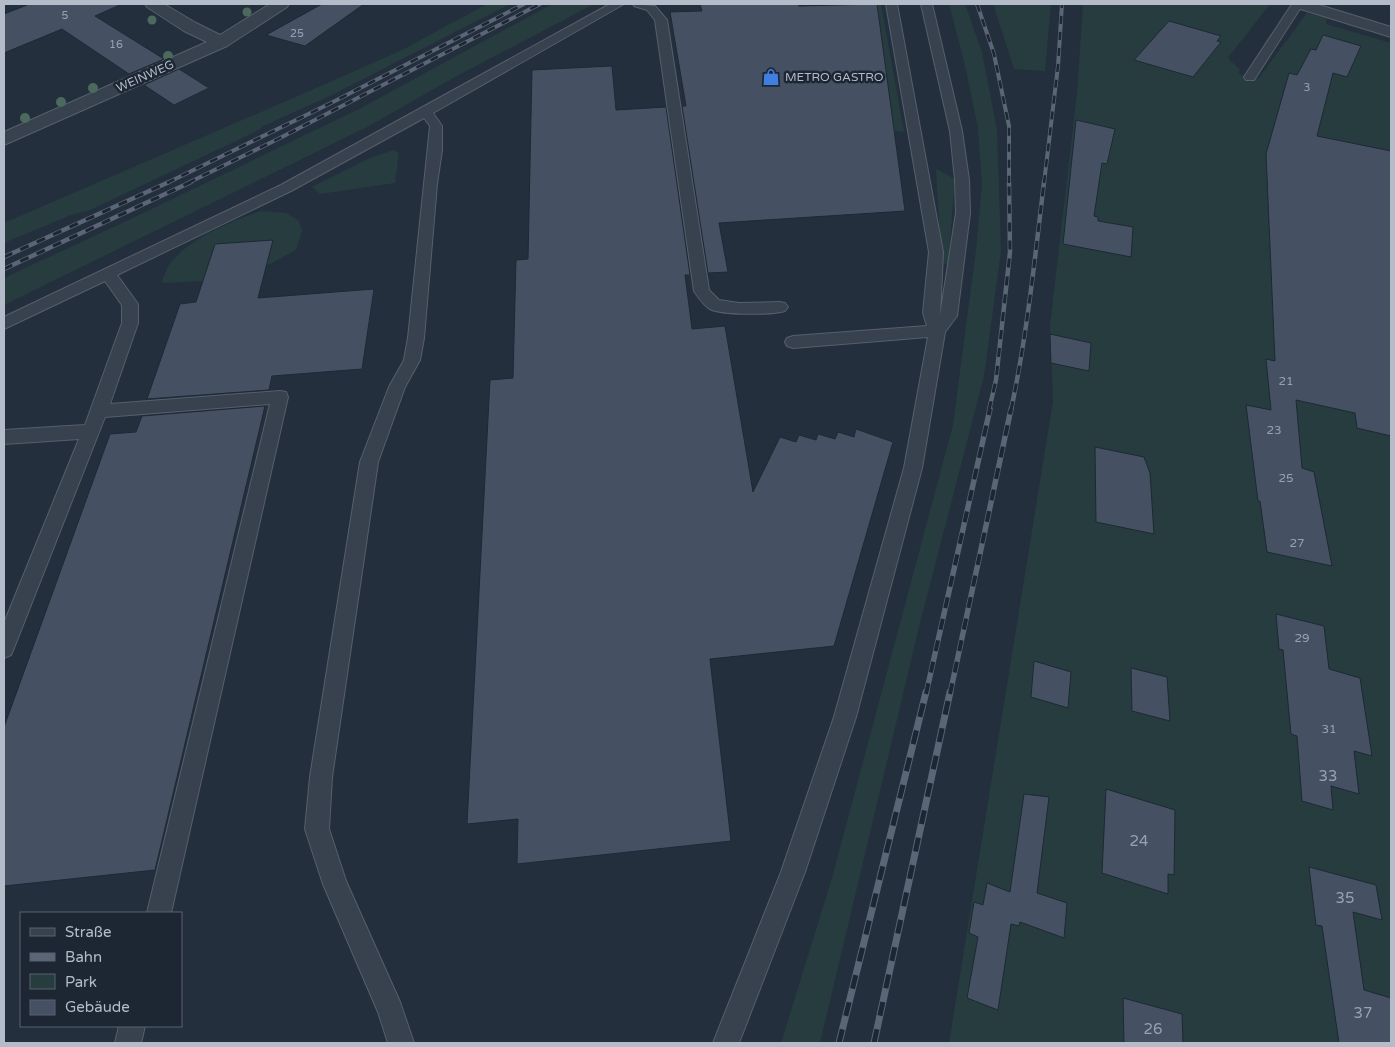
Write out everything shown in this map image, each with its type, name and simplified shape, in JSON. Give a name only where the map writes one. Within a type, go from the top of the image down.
[{"type":"street","points":[[153,4],[190,27],[221,42]]},
{"type":"street","name":"WEINWEG","points":[[4,139],[221,42],[281,4]]},
{"type":"street","points":[[1298,4],[1391,32]]},
{"type":"lane","points":[[4,323],[286,188],[618,4]]},
{"type":"lane","points":[[638,4],[651,8],[661,20],[702,291],[714,305],[739,308],[780,307]]},
{"type":"lane","points":[[726,1043],[793,872],[845,717],[913,468],[937,331],[931,313],[936,252],[891,4]]},
{"type":"lane","points":[[793,342],[890,333],[937,331],[949,316],[963,212],[962,180],[956,131],[926,4]]},
{"type":"lane","points":[[1250,77],[1298,4]]},
{"type":"lane","points":[[401,1043],[391,1011],[335,884],[317,829],[321,777],[369,462],[397,387],[412,360],[416,338],[430,184],[435,150],[436,126],[426,112]]},
{"type":"lane","points":[[4,648],[99,411],[130,323],[130,304],[107,273]]},
{"type":"lane","points":[[99,411],[280,397],[158,912]]},
{"type":"lane","points":[[4,437],[91,430]]},
{"type":"lane","points":[[128,1043],[132,1027]]},
{"type":"green space","points":[[487,4],[510,4],[330,96],[263,126],[259,130],[90,210],[71,215],[4,243],[4,223],[402,50]]},
{"type":"green space","points":[[552,4],[594,4],[455,77],[369,126],[4,305],[4,278],[361,108]]},
{"type":"green space","points":[[877,4],[881,4],[904,132],[893,131]]},
{"type":"green space","points":[[949,4],[965,4],[982,52],[997,130],[1001,251],[984,376],[919,627],[820,1043],[781,1043],[832,878],[953,425],[976,250],[982,185],[978,128],[964,61]]},
{"type":"green space","points":[[993,4],[1051,4],[1045,71],[1014,69]]},
{"type":"green space","points":[[1083,4],[1270,4],[1228,58],[1240,70],[1238,74],[1258,79],[1307,13],[1327,18],[1326,24],[1391,43],[1391,1043],[949,1043],[1053,401],[1050,326],[1077,93]]},
{"type":"green space","points":[[394,150],[399,153],[395,183],[320,194],[312,187],[370,158]]},
{"type":"green space","points":[[936,169],[955,179],[948,264],[941,263]]},
{"type":"green space","points":[[261,211],[286,213],[299,221],[302,231],[296,250],[266,266],[273,240],[215,244],[203,281],[161,283],[169,265],[198,239],[224,225]]},
{"type":"building","points":[[24,4],[122,4],[95,16],[164,59],[129,74],[62,29],[4,53],[4,14],[27,5]]},
{"type":"building","points":[[322,4],[364,4],[305,46],[266,35]]},
{"type":"building","points":[[700,4],[798,4],[799,6],[877,4],[905,211],[719,223],[728,272],[708,273],[682,106],[686,106],[670,12],[702,11]]},
{"type":"building","points":[[1169,21],[1221,36],[1217,41],[1221,42],[1193,77],[1134,60]]},
{"type":"building","points":[[1323,35],[1361,46],[1347,77],[1333,73],[1317,136],[1391,151],[1391,436],[1357,428],[1355,413],[1296,400],[1302,468],[1314,472],[1332,566],[1267,552],[1260,501],[1258,501],[1246,405],[1271,410],[1266,359],[1275,361],[1266,154],[1289,73],[1297,75],[1311,49],[1316,50]]},
{"type":"building","points":[[612,66],[616,110],[666,107],[690,275],[685,275],[692,329],[725,326],[753,492],[780,437],[796,442],[799,435],[816,440],[818,434],[835,439],[838,432],[854,437],[856,429],[893,442],[834,646],[710,659],[731,841],[517,864],[518,819],[467,824],[490,380],[513,378],[516,260],[528,259],[532,70]]},
{"type":"building","points":[[179,69],[209,88],[174,105],[144,85]]},
{"type":"building","points":[[1076,120],[1115,129],[1107,164],[1102,163],[1094,216],[1098,217],[1098,221],[1133,227],[1131,257],[1063,244]]},
{"type":"building","points":[[273,240],[258,298],[374,289],[362,369],[272,376],[269,390],[147,399],[180,304],[196,302],[215,244]]},
{"type":"building","points":[[1050,334],[1091,343],[1089,371],[1051,363]]},
{"type":"building","points":[[265,406],[155,870],[4,886],[4,727],[110,434],[136,432],[142,416]]},
{"type":"building","points":[[1095,447],[1144,457],[1150,473],[1154,534],[1096,522]]},
{"type":"building","points":[[1276,614],[1324,626],[1329,669],[1360,678],[1372,756],[1354,751],[1359,794],[1331,786],[1333,810],[1302,801],[1297,736],[1291,734],[1283,650],[1279,649]]},
{"type":"building","points":[[1034,661],[1071,672],[1068,708],[1031,697]]},
{"type":"building","points":[[1131,668],[1167,677],[1170,721],[1132,711]]},
{"type":"building","points":[[1106,789],[1175,810],[1174,875],[1168,874],[1168,894],[1102,873]]},
{"type":"building","points":[[1024,794],[1049,797],[1037,893],[1067,903],[1064,938],[1020,922],[1019,926],[1011,924],[998,1010],[967,998],[978,937],[969,933],[974,902],[983,905],[987,883],[1010,892]]},
{"type":"building","points":[[1309,867],[1376,885],[1382,920],[1353,912],[1364,990],[1391,998],[1391,1043],[1339,1043],[1322,926],[1316,925]]},
{"type":"building","points":[[1123,998],[1182,1014],[1183,1043],[1124,1043]]},
{"type":"railway","points":[[167,183],[331,103],[524,4]]},
{"type":"railway","points":[[188,183],[278,139],[540,4]]},
{"type":"railway","points":[[977,4],[994,54],[1009,126],[1009,182]]},
{"type":"railway","points":[[1044,183],[1058,66],[1062,4]]},
{"type":"railway","points":[[4,257],[169,182]]},
{"type":"railway","points":[[4,269],[191,182]]},
{"type":"railway","points":[[989,410],[996,380],[1010,252],[1009,182]]},
{"type":"railway","points":[[1011,410],[1026,325],[1044,182]]},
{"type":"railway","points":[[926,694],[990,409]]},
{"type":"railway","points":[[950,694],[1011,409]]},
{"type":"railway","points":[[839,1043],[926,692]]},
{"type":"railway","points":[[874,1043],[950,692]]},
{"type":"place","name":"METRO GASTRO","points":[[771,77]]}]
